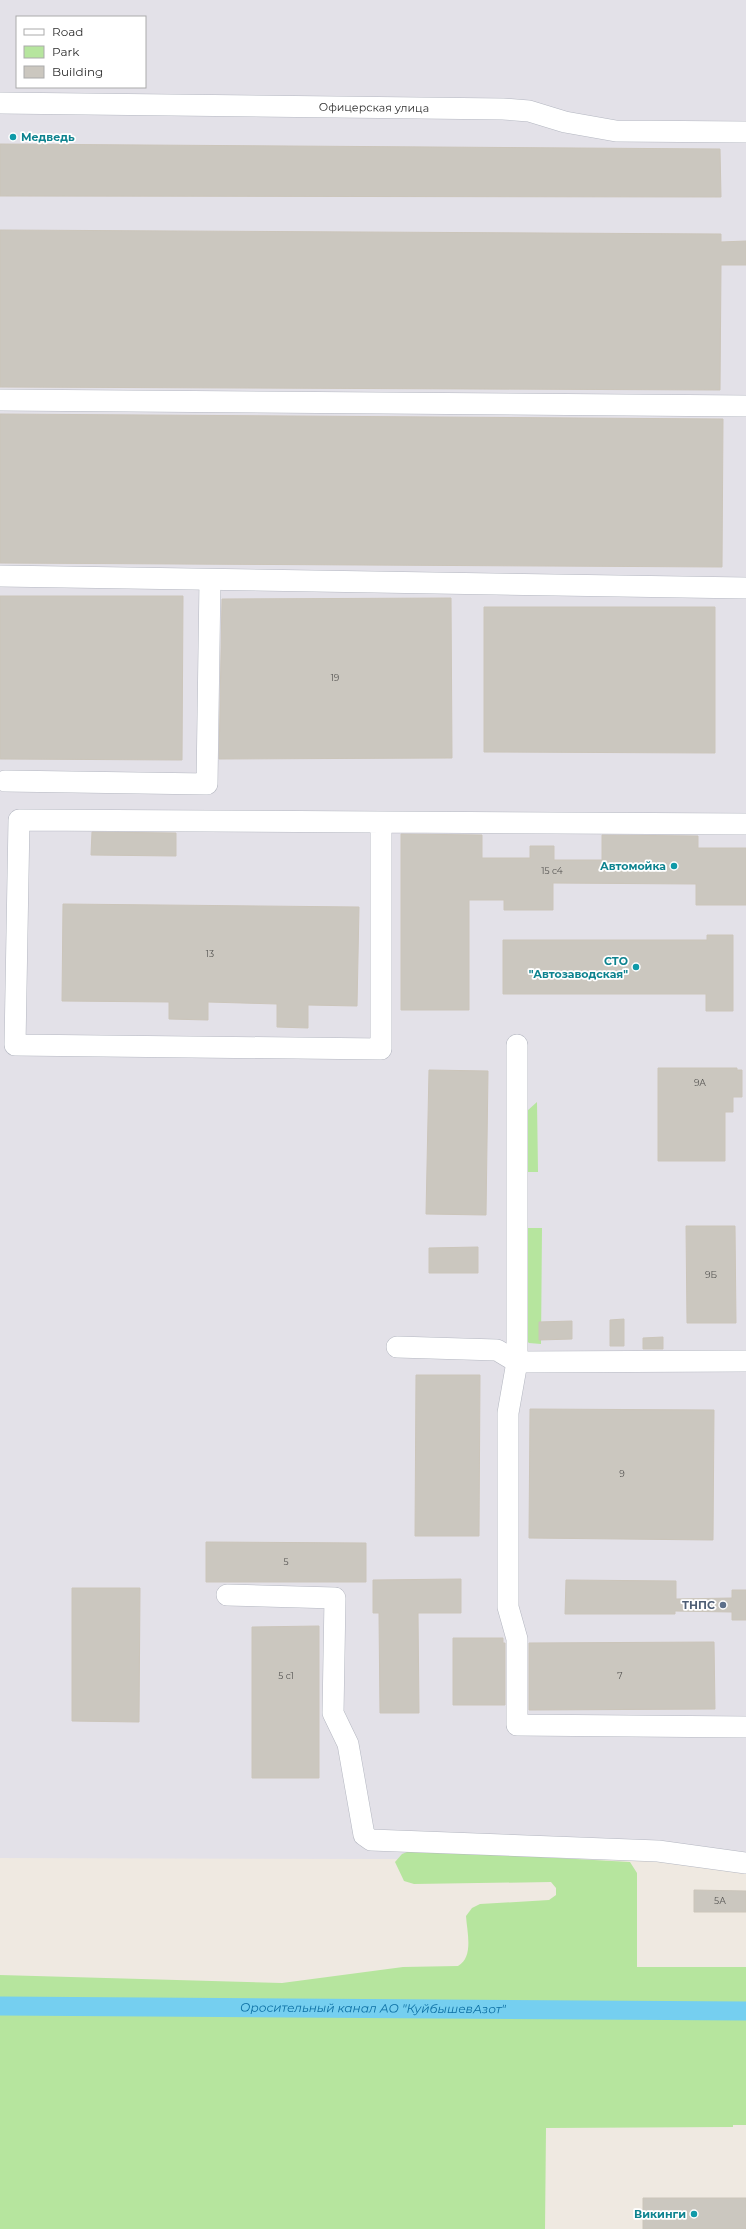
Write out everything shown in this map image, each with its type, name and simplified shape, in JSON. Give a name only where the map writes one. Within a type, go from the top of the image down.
[{"type":"street","name":"Офицерская улица","points":[[0,103],[503,109],[529,111],[565,122],[616,131],[746,132]]},
{"type":"street","points":[[0,400],[746,406]]},
{"type":"street","points":[[0,576],[746,588]]},
{"type":"street","points":[[5,781],[207,784],[210,580]]},
{"type":"street","points":[[381,822],[381,1049],[15,1045],[19,820],[746,824]]},
{"type":"street","points":[[517,1045],[517,1362],[508,1413],[508,1607],[517,1639],[517,1726],[746,1727]]},
{"type":"street","points":[[398,1347],[497,1350],[517,1362],[746,1361]]},
{"type":"street","points":[[227,1595],[335,1598],[333,1713],[348,1744],[364,1835],[371,1840],[658,1851],[746,1863]]},
{"type":"shaded area","points":[[0,0],[746,0],[746,1860],[0,1858]]},
{"type":"green space","points":[[537,1102],[538,1172],[525,1172],[527,1111]]},
{"type":"green space","points":[[525,1228],[542,1228],[541,1344],[529,1343],[526,1340]]},
{"type":"green space","points":[[412,1850],[630,1862],[637,1873],[637,1967],[746,1967],[746,2125],[733,2125],[733,2127],[546,2128],[545,2229],[0,2229],[0,1975],[282,1983],[403,1967],[458,1966],[463,1962],[468,1950],[466,1916],[472,1908],[480,1904],[549,1900],[556,1895],[556,1888],[551,1882],[414,1884],[404,1881],[395,1862],[402,1854]]},
{"type":"building","points":[[0,144],[720,149],[721,197],[0,196]]},
{"type":"building","points":[[0,230],[721,234],[721,242],[746,241],[746,265],[721,265],[720,390],[0,387]]},
{"type":"building","points":[[0,414],[723,419],[722,567],[0,563]]},
{"type":"building","points":[[0,596],[183,596],[182,760],[0,759]]},
{"type":"building","points":[[451,598],[452,758],[219,759],[222,599]]},
{"type":"building","points":[[484,607],[715,607],[715,753],[484,752]]},
{"type":"building","points":[[92,832],[176,833],[176,856],[91,855]]},
{"type":"building","points":[[401,834],[482,835],[482,858],[530,858],[530,846],[554,846],[554,860],[602,860],[602,835],[698,836],[698,848],[746,848],[746,905],[696,905],[696,884],[553,883],[553,910],[504,910],[504,900],[469,900],[469,1010],[401,1010]]},
{"type":"building","points":[[63,904],[359,907],[357,1006],[308,1005],[308,1028],[277,1027],[277,1004],[208,1002],[208,1020],[169,1019],[169,1002],[62,1001]]},
{"type":"building","name":"СТО \"Автозаводская\"","points":[[707,935],[733,935],[733,1011],[706,1011],[706,994],[503,994],[503,940],[707,940]]},
{"type":"building","points":[[658,1068],[737,1068],[737,1070],[742,1070],[742,1097],[733,1097],[733,1112],[725,1112],[725,1161],[658,1161]]},
{"type":"building","points":[[429,1070],[488,1071],[486,1215],[426,1214]]},
{"type":"building","points":[[686,1226],[735,1226],[736,1323],[687,1323]]},
{"type":"building","points":[[478,1247],[478,1273],[429,1273],[429,1248]]},
{"type":"building","points":[[624,1319],[624,1346],[610,1346],[610,1320]]},
{"type":"building","points":[[572,1321],[572,1339],[539,1340],[539,1322]]},
{"type":"building","points":[[663,1337],[663,1349],[643,1349],[643,1338]]},
{"type":"building","points":[[416,1375],[480,1375],[479,1536],[415,1536]]},
{"type":"building","points":[[530,1409],[714,1410],[713,1540],[529,1538]]},
{"type":"building","points":[[206,1542],[366,1543],[366,1582],[206,1582]]},
{"type":"building","points":[[461,1579],[461,1613],[418,1613],[419,1713],[380,1713],[379,1613],[373,1613],[373,1580]]},
{"type":"building","points":[[566,1580],[676,1581],[676,1599],[732,1598],[732,1590],[746,1590],[746,1620],[732,1620],[732,1612],[675,1611],[675,1614],[565,1614]]},
{"type":"building","points":[[72,1588],[140,1588],[139,1722],[72,1721]]},
{"type":"building","points":[[319,1626],[319,1778],[252,1778],[252,1627]]},
{"type":"building","points":[[453,1638],[503,1638],[503,1643],[505,1643],[505,1705],[453,1705]]},
{"type":"building","points":[[714,1642],[715,1709],[529,1710],[529,1643]]},
{"type":"building","points":[[694,1890],[746,1891],[746,1912],[694,1912]]},
{"type":"building","name":"Викинги","points":[[643,2198],[746,2198],[746,2229],[643,2229]]},
{"type":"waterway","name":"Оросительный канал АО \"КуйбышевАзот\"","points":[[0,2006],[746,2011]]},
{"type":"place","name":"Медведь","points":[[13,137]]},
{"type":"place","name":"Автомойка","points":[[674,866]]},
{"type":"place","name":"СТО \"Автозаводская\"","points":[[636,967]]},
{"type":"place","name":"ТНПС","points":[[723,1605]]},
{"type":"place","name":"Викинги","points":[[694,2214]]}]
